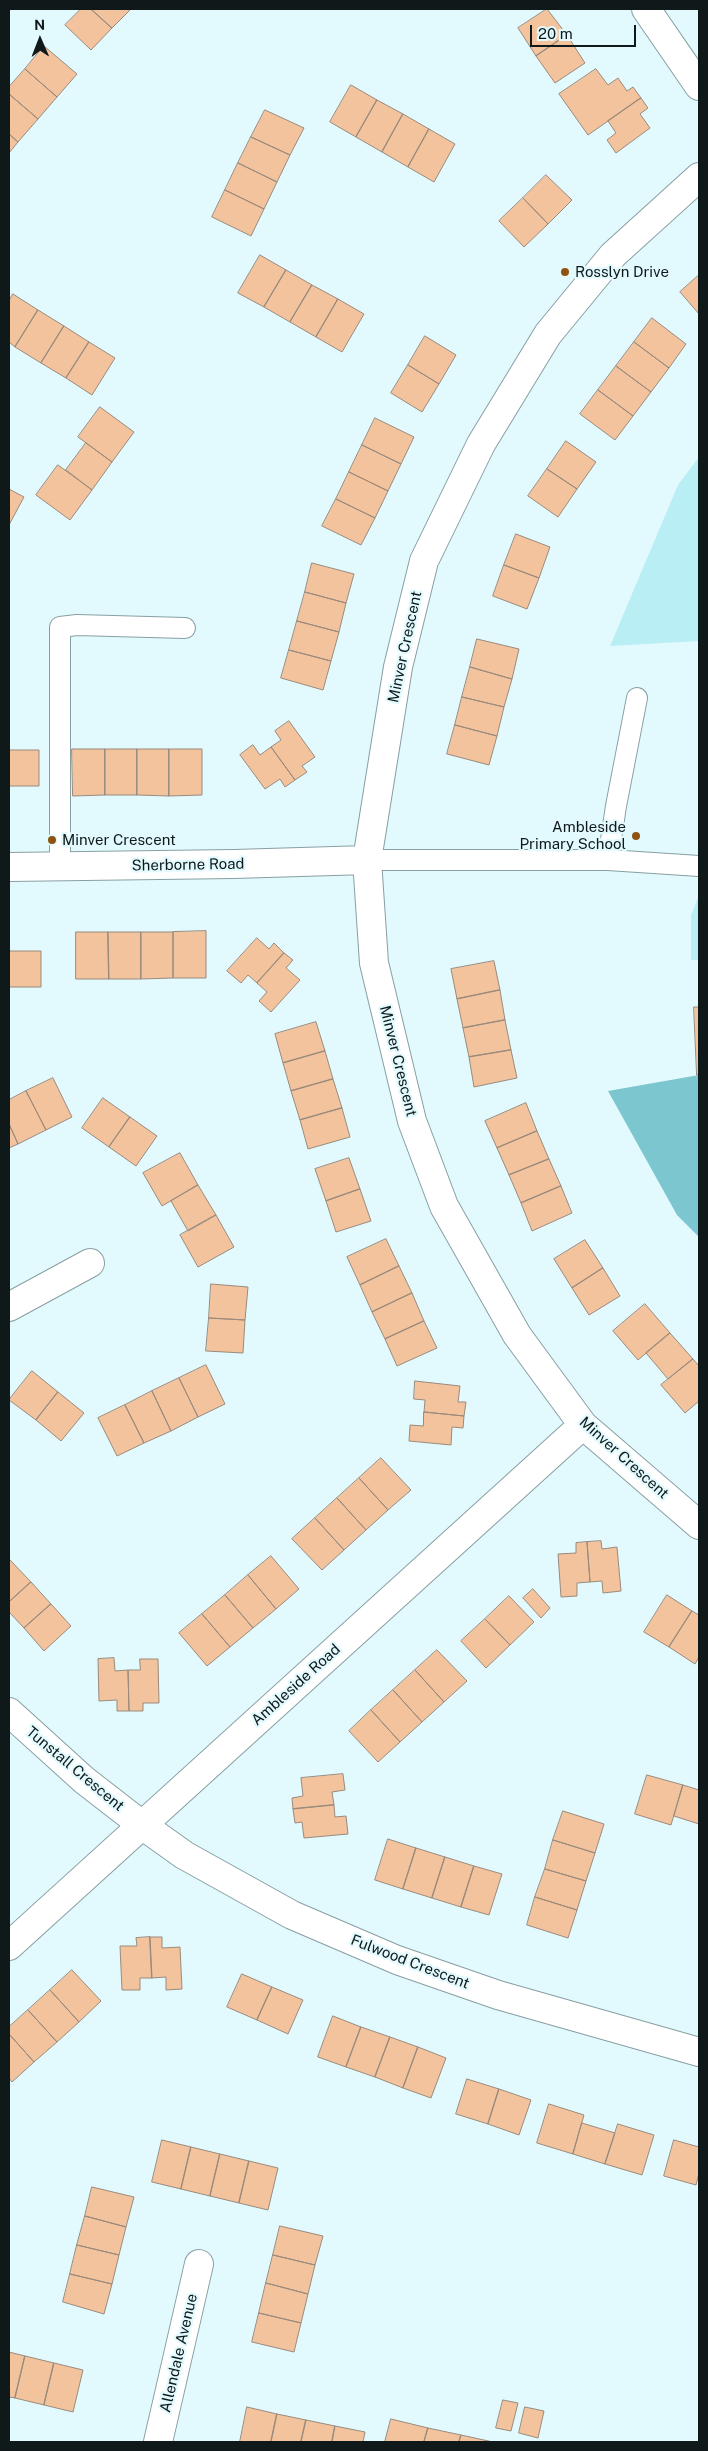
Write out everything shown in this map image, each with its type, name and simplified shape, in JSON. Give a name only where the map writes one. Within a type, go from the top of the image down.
[{"type":"street","points":[[646,9],[699,86]]},
{"type":"street","name":"Minver Crescent","points":[[699,176],[613,255],[548,334],[481,444],[424,561],[398,667],[367,860],[374,963],[412,1121],[444,1206],[517,1336],[584,1425],[699,1525]]},
{"type":"street","name":"Sherborne Road","points":[[9,867],[367,860]]},
{"type":"street","points":[[9,1307],[90,1263]]},
{"type":"street","name":"Ambleside Road","points":[[9,1946],[584,1425]]},
{"type":"street","name":"Tunstall Crescent","points":[[9,1712],[84,1780],[142,1825]]},
{"type":"street","name":"Fulwood Crescent","points":[[142,1825],[184,1855],[292,1915],[397,1960],[498,1994],[699,2052]]},
{"type":"street","name":"Allendale Avenue","points":[[158,2442],[199,2264]]},
{"type":"lane","points":[[60,866],[60,627],[77,625],[185,628]]},
{"type":"lane","points":[[608,860],[616,806],[637,698]]},
{"type":"lane","points":[[367,860],[608,860],[699,866]]},
{"type":"shaded area","points":[[699,457],[699,641],[610,646],[678,485]]},
{"type":"shaded area","points":[[699,895],[699,960],[691,960],[691,915]]},
{"type":"shaded area","points":[[699,1075],[699,1237],[677,1215],[608,1091]]},
{"type":"building","points":[[81,9],[91,9],[112,28],[91,50],[65,25]]},
{"type":"building","points":[[91,9],[131,9],[112,28]]},
{"type":"building","points":[[547,9],[567,35],[536,56],[518,28]]},
{"type":"building","points":[[567,35],[585,63],[555,83],[536,56]]},
{"type":"building","points":[[44,46],[77,74],[57,97],[25,69]]},
{"type":"building","points":[[25,69],[57,97],[38,119],[9,94],[9,87]]},
{"type":"building","points":[[596,69],[608,85],[618,78],[627,91],[633,87],[641,98],[588,135],[559,94]]},
{"type":"building","points":[[351,85],[377,100],[356,137],[330,122]]},
{"type":"building","points":[[9,94],[38,119],[18,142],[9,134]]},
{"type":"building","points":[[641,98],[648,108],[640,114],[650,128],[616,153],[607,140],[616,133],[608,121]]},
{"type":"building","points":[[377,100],[403,114],[382,152],[356,137]]},
{"type":"building","points":[[265,110],[304,128],[290,155],[251,137]]},
{"type":"building","points":[[403,114],[429,129],[408,167],[382,152]]},
{"type":"building","points":[[429,129],[455,144],[434,182],[408,167]]},
{"type":"building","points":[[9,134],[18,142],[9,153]]},
{"type":"building","points":[[251,137],[290,155],[277,182],[238,163]]},
{"type":"building","points":[[238,163],[277,182],[264,209],[225,190]]},
{"type":"building","points":[[546,175],[572,200],[548,224],[523,198]]},
{"type":"building","points":[[225,190],[264,209],[251,236],[212,217]]},
{"type":"building","points":[[523,198],[548,224],[524,247],[499,221]]},
{"type":"building","points":[[260,255],[286,270],[264,307],[238,293]]},
{"type":"building","points":[[286,270],[312,285],[290,322],[264,307]]},
{"type":"building","points":[[699,275],[699,314],[680,292]]},
{"type":"building","points":[[312,285],[338,299],[316,337],[290,322]]},
{"type":"building","points":[[13,294],[38,310],[15,347],[9,342],[9,301]]},
{"type":"building","points":[[338,299],[364,314],[342,352],[316,337]]},
{"type":"building","points":[[38,310],[64,326],[41,363],[15,347]]},
{"type":"building","points":[[652,318],[686,344],[669,368],[634,342]]},
{"type":"building","points":[[64,326],[89,342],[66,378],[41,363]]},
{"type":"building","points":[[425,336],[456,355],[439,384],[408,365]]},
{"type":"building","points":[[89,342],[115,358],[92,395],[66,378]]},
{"type":"building","points":[[634,342],[669,368],[651,392],[616,366]]},
{"type":"building","points":[[408,365],[439,384],[422,412],[391,393]]},
{"type":"building","points":[[616,366],[651,392],[633,416],[598,390]]},
{"type":"building","points":[[598,390],[633,416],[615,440],[580,414]]},
{"type":"building","points":[[100,407],[134,432],[112,462],[78,437]]},
{"type":"building","points":[[375,418],[414,437],[401,464],[362,445]]},
{"type":"building","points":[[566,441],[596,462],[577,489],[547,469]]},
{"type":"building","points":[[86,443],[112,462],[92,490],[66,470]]},
{"type":"building","points":[[362,445],[401,464],[388,491],[349,472]]},
{"type":"building","points":[[58,465],[92,490],[70,520],[36,495]]},
{"type":"building","points":[[547,469],[577,489],[558,517],[528,496]]},
{"type":"building","points":[[349,472],[388,491],[375,518],[336,499]]},
{"type":"building","points":[[9,489],[24,497],[9,525]]},
{"type":"building","points":[[336,499],[375,518],[361,545],[322,526]]},
{"type":"building","points":[[516,534],[550,547],[539,578],[504,565]]},
{"type":"building","points":[[312,563],[354,574],[346,603],[305,592]]},
{"type":"building","points":[[504,565],[539,578],[527,609],[493,596]]},
{"type":"building","points":[[305,592],[346,603],[339,632],[297,621]]},
{"type":"building","points":[[297,621],[339,632],[331,661],[289,650]]},
{"type":"building","points":[[477,639],[519,649],[512,679],[470,667]]},
{"type":"building","points":[[289,650],[331,661],[323,690],[281,678]]},
{"type":"building","points":[[470,667],[512,679],[504,707],[462,697]]},
{"type":"building","points":[[462,697],[504,707],[497,736],[455,725]]},
{"type":"building","points":[[289,721],[315,757],[302,766],[307,772],[295,780],[271,747],[281,740],[275,731]]},
{"type":"building","points":[[455,725],[497,736],[489,765],[447,754]]},
{"type":"building","points":[[253,745],[260,755],[271,747],[295,780],[285,787],[280,779],[265,789],[240,755]]},
{"type":"building","points":[[72,749],[105,749],[105,795],[73,796]]},
{"type":"building","points":[[105,749],[137,749],[137,795],[105,795]]},
{"type":"building","points":[[137,749],[169,749],[169,796],[137,795]]},
{"type":"building","points":[[169,749],[202,749],[202,795],[169,796]]},
{"type":"building","points":[[9,750],[39,750],[39,786],[9,786]]},
{"type":"building","points":[[206,931],[206,978],[173,978],[173,932]]},
{"type":"building","points":[[76,932],[108,932],[109,979],[76,979]]},
{"type":"building","points":[[108,932],[141,932],[141,979],[109,979]]},
{"type":"building","points":[[141,932],[173,932],[173,978],[141,979]]},
{"type":"building","points":[[257,938],[269,949],[274,943],[284,953],[257,983],[248,975],[241,983],[227,971]]},
{"type":"building","points":[[9,951],[41,951],[41,987],[9,987]]},
{"type":"building","points":[[284,953],[293,960],[286,968],[300,980],[271,1012],[259,1001],[267,992],[257,983]]},
{"type":"building","points":[[494,961],[500,990],[457,999],[451,969]]},
{"type":"building","points":[[500,990],[505,1020],[463,1028],[457,999]]},
{"type":"building","points":[[694,1007],[699,1007],[699,1075],[697,1075]]},
{"type":"building","points":[[505,1020],[511,1050],[469,1057],[463,1028]]},
{"type":"building","points":[[316,1022],[325,1051],[283,1063],[275,1034]]},
{"type":"building","points":[[511,1050],[517,1078],[474,1087],[469,1057]]},
{"type":"building","points":[[325,1051],[333,1079],[291,1091],[283,1063]]},
{"type":"building","points":[[53,1078],[72,1117],[46,1130],[26,1091]]},
{"type":"building","points":[[333,1079],[342,1108],[300,1120],[291,1091]]},
{"type":"building","points":[[26,1091],[46,1130],[18,1144],[9,1124],[9,1100]]},
{"type":"building","points":[[103,1098],[130,1117],[109,1147],[82,1128]]},
{"type":"building","points":[[526,1103],[537,1131],[497,1148],[485,1121]]},
{"type":"building","points":[[342,1108],[350,1137],[308,1149],[300,1120]]},
{"type":"building","points":[[130,1117],[157,1136],[136,1166],[109,1147]]},
{"type":"building","points":[[9,1124],[18,1144],[9,1148]]},
{"type":"building","points":[[537,1131],[549,1159],[509,1175],[497,1148]]},
{"type":"building","points":[[180,1153],[198,1185],[162,1206],[143,1173]]},
{"type":"building","points":[[349,1158],[360,1189],[326,1201],[315,1169]]},
{"type":"building","points":[[549,1159],[561,1186],[521,1203],[509,1175]]},
{"type":"building","points":[[198,1185],[216,1215],[188,1231],[171,1201]]},
{"type":"building","points":[[561,1186],[572,1213],[532,1231],[521,1203]]},
{"type":"building","points":[[360,1189],[371,1221],[336,1232],[326,1201]]},
{"type":"building","points":[[216,1215],[234,1247],[198,1267],[180,1235]]},
{"type":"building","points":[[386,1239],[399,1266],[360,1285],[347,1257]]},
{"type":"building","points":[[585,1240],[603,1268],[572,1288],[554,1259]]},
{"type":"building","points":[[399,1266],[412,1293],[372,1312],[360,1285]]},
{"type":"building","points":[[603,1268],[620,1296],[589,1315],[572,1288]]},
{"type":"building","points":[[211,1284],[248,1287],[245,1320],[209,1318]]},
{"type":"building","points":[[412,1293],[424,1321],[385,1339],[372,1312]]},
{"type":"building","points":[[645,1304],[670,1333],[638,1360],[613,1331]]},
{"type":"building","points":[[209,1318],[245,1320],[243,1353],[206,1351]]},
{"type":"building","points":[[424,1321],[437,1348],[397,1366],[385,1339]]},
{"type":"building","points":[[670,1333],[693,1359],[668,1379],[646,1353]]},
{"type":"building","points":[[693,1359],[699,1366],[699,1401],[685,1413],[661,1385]]},
{"type":"building","points":[[206,1365],[225,1404],[198,1417],[179,1378]]},
{"type":"building","points":[[32,1371],[58,1392],[36,1420],[9,1400]]},
{"type":"building","points":[[179,1378],[198,1417],[171,1431],[152,1391]]},
{"type":"building","points":[[415,1381],[460,1386],[458,1402],[466,1402],[464,1416],[424,1412],[425,1400],[414,1399]]},
{"type":"building","points":[[152,1391],[171,1431],[144,1443],[125,1405]]},
{"type":"building","points":[[58,1392],[84,1413],[61,1441],[36,1420]]},
{"type":"building","points":[[125,1405],[144,1443],[117,1456],[98,1418]]},
{"type":"building","points":[[424,1412],[464,1416],[463,1428],[452,1427],[451,1445],[409,1441],[410,1425],[423,1426]]},
{"type":"building","points":[[381,1458],[411,1490],[388,1510],[359,1478]]},
{"type":"building","points":[[359,1478],[388,1510],[366,1530],[337,1498]]},
{"type":"building","points":[[337,1498],[366,1530],[344,1550],[315,1518]]},
{"type":"building","points":[[315,1518],[344,1550],[322,1570],[292,1539]]},
{"type":"building","points":[[601,1541],[602,1549],[617,1547],[621,1591],[603,1593],[602,1581],[590,1582],[587,1542]]},
{"type":"building","points":[[587,1542],[590,1582],[577,1583],[577,1596],[561,1597],[558,1554],[576,1553],[576,1543]]},
{"type":"building","points":[[271,1556],[299,1589],[276,1609],[248,1575]]},
{"type":"building","points":[[10,1560],[31,1582],[9,1602],[9,1562]]},
{"type":"building","points":[[248,1575],[276,1609],[253,1628],[225,1595]]},
{"type":"building","points":[[31,1582],[51,1604],[24,1628],[9,1612],[9,1602]]},
{"type":"building","points":[[533,1589],[550,1608],[541,1618],[523,1598]]},
{"type":"building","points":[[225,1595],[253,1628],[230,1647],[202,1614]]},
{"type":"building","points":[[667,1595],[692,1611],[669,1647],[644,1632]]},
{"type":"building","points":[[509,1596],[534,1622],[510,1645],[485,1619]]},
{"type":"building","points":[[51,1604],[71,1626],[44,1651],[24,1628]]},
{"type":"building","points":[[692,1611],[699,1615],[699,1657],[695,1664],[669,1647]]},
{"type":"building","points":[[202,1614],[230,1647],[207,1666],[179,1633]]},
{"type":"building","points":[[485,1619],[510,1645],[486,1668],[461,1641]]},
{"type":"building","points":[[437,1650],[467,1681],[444,1702],[415,1670]]},
{"type":"building","points":[[114,1658],[115,1671],[128,1670],[129,1711],[117,1711],[117,1700],[99,1701],[98,1659]]},
{"type":"building","points":[[140,1659],[158,1659],[159,1703],[143,1703],[143,1711],[129,1711],[128,1670],[140,1670]]},
{"type":"building","points":[[415,1670],[444,1702],[422,1722],[393,1690]]},
{"type":"building","points":[[393,1690],[422,1722],[400,1742],[371,1710]]},
{"type":"building","points":[[371,1710],[400,1742],[378,1762],[349,1731]]},
{"type":"building","points":[[343,1774],[345,1790],[332,1792],[334,1805],[293,1809],[292,1798],[303,1796],[301,1778]]},
{"type":"building","points":[[647,1775],[683,1785],[671,1825],[635,1814]]},
{"type":"building","points":[[683,1785],[699,1790],[699,1824],[674,1816]]},
{"type":"building","points":[[334,1805],[335,1817],[346,1816],[348,1834],[304,1838],[302,1822],[295,1823],[293,1809]]},
{"type":"building","points":[[563,1811],[604,1824],[595,1853],[553,1840]]},
{"type":"building","points":[[388,1839],[416,1848],[403,1889],[375,1880]]},
{"type":"building","points":[[553,1840],[595,1853],[586,1881],[545,1869]]},
{"type":"building","points":[[416,1848],[445,1857],[432,1898],[403,1889]]},
{"type":"building","points":[[445,1857],[474,1866],[461,1907],[432,1898]]},
{"type":"building","points":[[474,1866],[502,1874],[489,1915],[461,1907]]},
{"type":"building","points":[[545,1869],[586,1881],[577,1910],[535,1897]]},
{"type":"building","points":[[535,1897],[577,1910],[568,1938],[527,1925]]},
{"type":"building","points":[[150,1937],[162,1937],[162,1948],[180,1947],[182,1989],[166,1990],[166,1977],[152,1978]]},
{"type":"building","points":[[150,1937],[152,1978],[140,1978],[140,1990],[122,1990],[120,1946],[137,1946],[136,1938]]},
{"type":"building","points":[[72,1970],[101,2001],[79,2022],[50,1990]]},
{"type":"building","points":[[242,1974],[272,1987],[257,2020],[227,2007]]},
{"type":"building","points":[[272,1987],[303,2000],[288,2034],[257,2020]]},
{"type":"building","points":[[50,1990],[79,2022],[57,2042],[28,2010]]},
{"type":"building","points":[[28,2010],[57,2042],[34,2062],[9,2034],[9,2027]]},
{"type":"building","points":[[333,2016],[361,2027],[346,2067],[318,2057]]},
{"type":"building","points":[[361,2027],[390,2037],[375,2077],[346,2067]]},
{"type":"building","points":[[9,2034],[34,2062],[12,2082],[9,2078]]},
{"type":"building","points":[[390,2037],[418,2047],[403,2088],[375,2077]]},
{"type":"building","points":[[418,2047],[446,2058],[431,2098],[403,2088]]},
{"type":"building","points":[[467,2079],[499,2089],[488,2124],[456,2114]]},
{"type":"building","points":[[499,2089],[531,2100],[519,2135],[488,2124]]},
{"type":"building","points":[[549,2104],[584,2115],[573,2154],[537,2143]]},
{"type":"building","points":[[582,2123],[615,2133],[605,2164],[573,2154]]},
{"type":"building","points":[[618,2124],[654,2135],[642,2175],[605,2164]]},
{"type":"building","points":[[162,2140],[191,2147],[181,2189],[152,2182]]},
{"type":"building","points":[[674,2140],[699,2147],[699,2173],[696,2185],[664,2176]]},
{"type":"building","points":[[191,2147],[220,2154],[210,2196],[181,2189]]},
{"type":"building","points":[[220,2154],[249,2161],[239,2203],[210,2196]]},
{"type":"building","points":[[249,2161],[278,2168],[268,2210],[239,2203]]},
{"type":"building","points":[[92,2187],[134,2197],[126,2227],[85,2216]]},
{"type":"building","points":[[85,2216],[126,2227],[119,2255],[77,2245]]},
{"type":"building","points":[[280,2226],[323,2236],[315,2265],[273,2255]]},
{"type":"building","points":[[77,2245],[119,2255],[112,2284],[70,2274]]},
{"type":"building","points":[[273,2255],[315,2265],[308,2294],[266,2283]]},
{"type":"building","points":[[70,2274],[112,2284],[104,2314],[63,2302]]},
{"type":"building","points":[[266,2283],[308,2294],[301,2323],[259,2313]]},
{"type":"building","points":[[259,2313],[301,2323],[294,2352],[252,2342]]},
{"type":"building","points":[[9,2352],[25,2356],[15,2398],[9,2397]]},
{"type":"building","points":[[25,2356],[54,2363],[44,2405],[15,2398]]},
{"type":"building","points":[[54,2363],[83,2370],[73,2412],[44,2405]]},
{"type":"building","points":[[503,2400],[518,2403],[511,2431],[496,2428]]},
{"type":"building","points":[[247,2407],[277,2414],[271,2442],[240,2442]]},
{"type":"building","points":[[525,2407],[544,2411],[538,2438],[519,2433]]},
{"type":"building","points":[[277,2414],[306,2420],[301,2442],[271,2442]]},
{"type":"building","points":[[391,2419],[428,2428],[424,2442],[385,2442]]},
{"type":"building","points":[[306,2420],[335,2426],[332,2442],[301,2442]]},
{"type":"building","points":[[335,2426],[365,2432],[363,2442],[332,2442]]},
{"type":"building","points":[[428,2428],[461,2435],[459,2442],[424,2442]]},
{"type":"building","points":[[461,2435],[493,2442],[459,2442]]},
{"type":"place","name":"Rosslyn Drive","points":[[565,272]]},
{"type":"place","name":"Ambleside Primary School","points":[[636,836]]},
{"type":"place","name":"Minver Crescent","points":[[52,840]]}]
